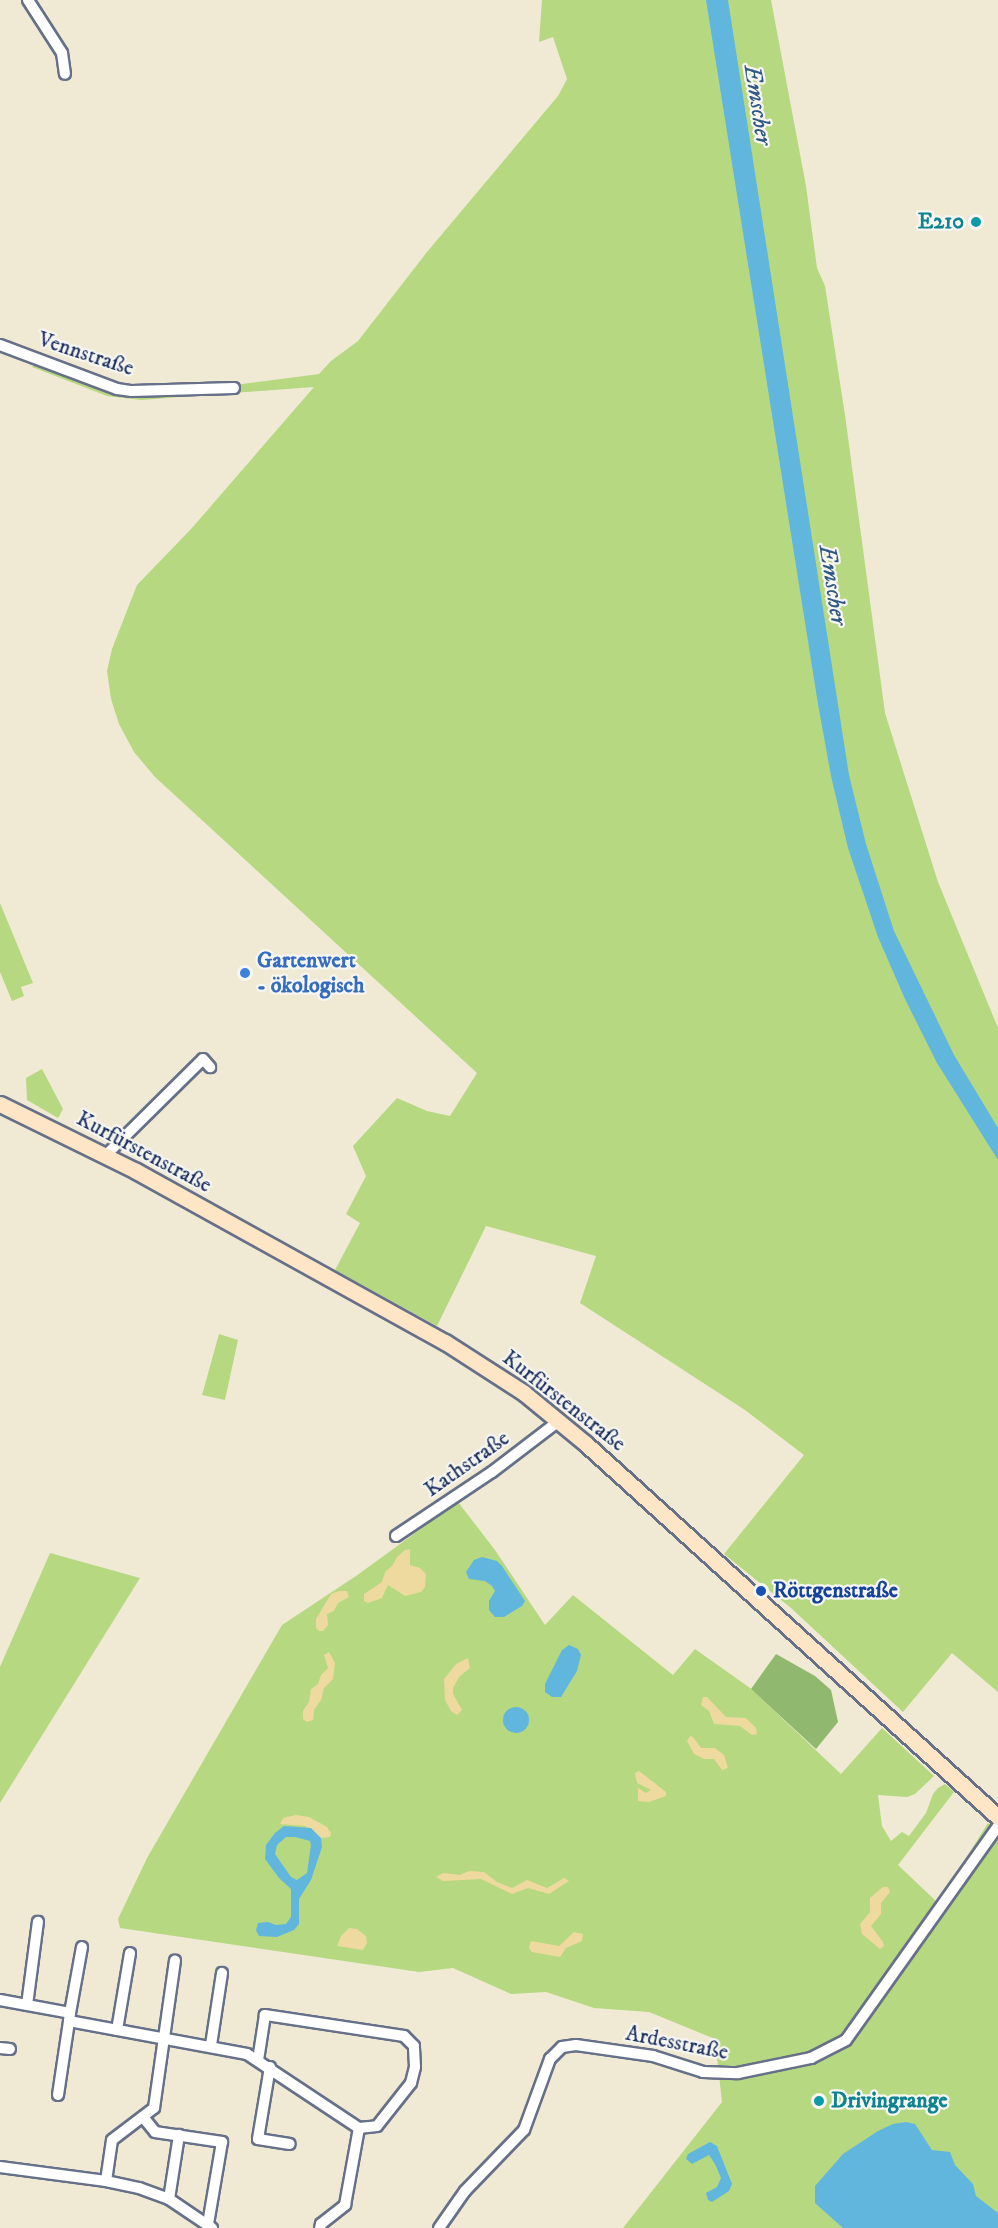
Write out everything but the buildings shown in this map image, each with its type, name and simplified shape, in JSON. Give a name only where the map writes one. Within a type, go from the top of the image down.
[{"type":"main road","name":"Kurfürstenstraße","points":[[0,1104],[106,1155],[459,1351],[524,1393],[559,1421],[998,1816]]},
{"type":"street","points":[[28,0],[62,53],[65,74]]},
{"type":"street","name":"Vennstraße","points":[[0,345],[117,389],[132,391],[234,388]]},
{"type":"street","points":[[106,1155],[203,1059],[210,1067]]},
{"type":"street","name":"Kathstraße","points":[[396,1536],[492,1472],[559,1421]]},
{"type":"street","name":"Ardesstraße","points":[[440,2228],[465,2191],[524,2130],[550,2060],[562,2047],[576,2045],[653,2056],[703,2072],[738,2073],[811,2058],[846,2040],[998,1826]]},
{"type":"street","points":[[27,2005],[38,1922]]},
{"type":"street","points":[[58,2095],[82,1947]]},
{"type":"street","points":[[117,2030],[130,1953]]},
{"type":"street","points":[[106,2181],[112,2140],[154,2108],[175,1960]]},
{"type":"street","points":[[211,2045],[222,1973]]},
{"type":"street","points":[[0,2000],[27,2005],[117,2030],[211,2045],[248,2054],[359,2127],[377,2126],[411,2083],[415,2067],[414,2046],[404,2036],[265,2015],[258,2060]]},
{"type":"street","points":[[270,2067],[258,2139],[290,2144]]},
{"type":"street","points":[[0,2167],[106,2181],[169,2199],[210,2226],[222,2142],[155,2132],[143,2117]]},
{"type":"street","points":[[320,2228],[321,2224],[345,2205],[359,2127]]},
{"type":"street","points":[[169,2199],[179,2135]]},
{"type":"green space","points":[[542,0],[771,0],[806,186],[817,268],[825,286],[845,415],[885,713],[938,882],[998,1028],[998,1692],[952,1653],[903,1712],[791,1608],[724,1554],[804,1455],[745,1410],[580,1303],[596,1256],[486,1226],[437,1326],[335,1270],[360,1223],[346,1214],[366,1176],[353,1146],[397,1098],[427,1111],[450,1116],[477,1073],[155,777],[134,752],[119,724],[111,699],[107,671],[112,649],[137,585],[192,528],[314,387],[141,400],[107,396],[32,367],[38,361],[102,386],[234,385],[319,374],[331,361],[358,341],[427,252],[558,96],[567,79],[553,37],[539,42]]},
{"type":"green space","points":[[0,903],[33,983],[21,987],[24,996],[12,1001],[0,972]]},
{"type":"green space","points":[[42,1069],[63,1109],[58,1118],[27,1100],[26,1078]]},
{"type":"green space","points":[[219,1334],[238,1340],[225,1400],[202,1395]]},
{"type":"green space","points":[[458,1502],[495,1550],[545,1625],[573,1595],[673,1675],[695,1649],[750,1688],[841,1774],[882,1728],[934,1776],[915,1794],[907,1797],[878,1795],[882,1826],[891,1841],[902,1832],[909,1836],[926,1813],[933,1794],[938,1788],[945,1784],[954,1792],[898,1865],[938,1903],[988,1823],[998,1831],[998,2228],[623,2228],[722,2102],[715,2039],[649,2012],[594,2008],[546,1992],[511,1994],[453,1968],[419,1972],[120,1928],[118,1919],[147,1858],[282,1625],[356,1576]]},
{"type":"green space","points":[[50,1553],[140,1578],[0,1803],[0,1667]]},
{"type":"green space","points":[[776,1654],[815,1676],[831,1690],[838,1722],[816,1749],[751,1689]]},
{"type":"sand","points":[[410,1549],[410,1565],[420,1568],[426,1574],[425,1587],[421,1592],[405,1596],[388,1585],[382,1598],[368,1603],[364,1601],[364,1594],[382,1582],[385,1572],[397,1557]]},
{"type":"sand","points":[[347,1591],[349,1597],[338,1603],[334,1611],[327,1614],[328,1625],[323,1631],[319,1631],[316,1628],[316,1619],[331,1594]]},
{"type":"sand","points":[[329,1652],[335,1663],[333,1679],[324,1688],[321,1700],[314,1710],[313,1720],[307,1722],[303,1719],[303,1711],[309,1702],[311,1689],[318,1684],[321,1675],[328,1668],[324,1655]]},
{"type":"sand","points":[[468,1658],[470,1668],[459,1677],[453,1688],[453,1694],[462,1710],[457,1715],[451,1711],[445,1700],[444,1679],[456,1664]]},
{"type":"sand","points":[[703,1697],[707,1697],[726,1717],[746,1718],[756,1728],[757,1734],[752,1735],[740,1726],[714,1724],[709,1711],[701,1705]]},
{"type":"sand","points":[[690,1736],[701,1748],[715,1748],[724,1755],[728,1768],[722,1770],[714,1759],[704,1759],[694,1754],[687,1741]]},
{"type":"sand","points":[[639,1771],[666,1792],[666,1796],[649,1802],[638,1801],[638,1788],[646,1793],[651,1790],[637,1783],[635,1773]]},
{"type":"sand","points":[[296,1815],[309,1817],[327,1827],[331,1833],[330,1837],[321,1838],[305,1826],[280,1824],[283,1818]]},
{"type":"sand","points":[[469,1871],[484,1872],[497,1882],[512,1888],[527,1880],[547,1888],[564,1878],[569,1881],[549,1894],[528,1888],[512,1894],[481,1879],[443,1881],[436,1877],[443,1873],[460,1875]]},
{"type":"sand","points":[[883,1887],[888,1887],[890,1892],[881,1903],[881,1914],[871,1926],[883,1942],[884,1946],[880,1949],[862,1934],[860,1924],[870,1912],[870,1898]]},
{"type":"sand","points":[[349,1928],[357,1929],[366,1936],[367,1943],[363,1950],[337,1946],[341,1936]]},
{"type":"sand","points":[[574,1932],[583,1934],[582,1941],[566,1948],[560,1957],[532,1952],[529,1948],[531,1941],[559,1946]]},
{"type":"water","points":[[706,0],[728,0],[849,775],[866,844],[894,931],[954,1055],[998,1128],[998,1160],[937,1063],[905,999],[878,937],[848,848],[831,776],[818,704]]},
{"type":"water","points":[[482,1557],[497,1561],[502,1566],[525,1601],[522,1606],[504,1617],[495,1617],[489,1610],[489,1601],[495,1591],[492,1586],[485,1581],[469,1579],[466,1572],[474,1560]]},
{"type":"water","points":[[569,1645],[578,1649],[581,1655],[577,1671],[561,1697],[552,1697],[545,1692],[545,1684],[562,1650]]},
{"type":"water","points":[[516,1707],[525,1711],[529,1720],[525,1729],[516,1733],[507,1729],[503,1720],[507,1711]]},
{"type":"water","points":[[284,1826],[311,1828],[321,1838],[322,1847],[311,1880],[299,1899],[299,1924],[294,1930],[277,1937],[259,1936],[256,1930],[258,1923],[286,1924],[291,1917],[291,1889],[279,1878],[265,1859],[266,1845]],"holes":[[[286,1837],[310,1841],[311,1845],[307,1873],[297,1880],[291,1877],[275,1854],[277,1845]]]},
{"type":"water","points":[[906,2122],[915,2124],[932,2150],[950,2152],[955,2165],[973,2184],[976,2196],[998,2213],[998,2228],[843,2228],[815,2203],[815,2186],[843,2154],[878,2131],[893,2124]]},
{"type":"water","points":[[710,2142],[717,2146],[732,2184],[729,2191],[712,2202],[708,2200],[706,2193],[717,2187],[721,2178],[715,2164],[709,2155],[692,2164],[686,2159],[688,2154]]},
{"type":"place","name":"E210","points":[[976,222]]},
{"type":"place","name":"Gartenwert - ökologisch","points":[[245,973]]},
{"type":"place","name":"Röttgenstraße","points":[[761,1591]]},
{"type":"place","name":"Drivingrange","points":[[819,2101]]},
{"type":"water label","name":"Emscher","points":[[757,105]]},
{"type":"water label","name":"Emscher","points":[[832,585]]}]
